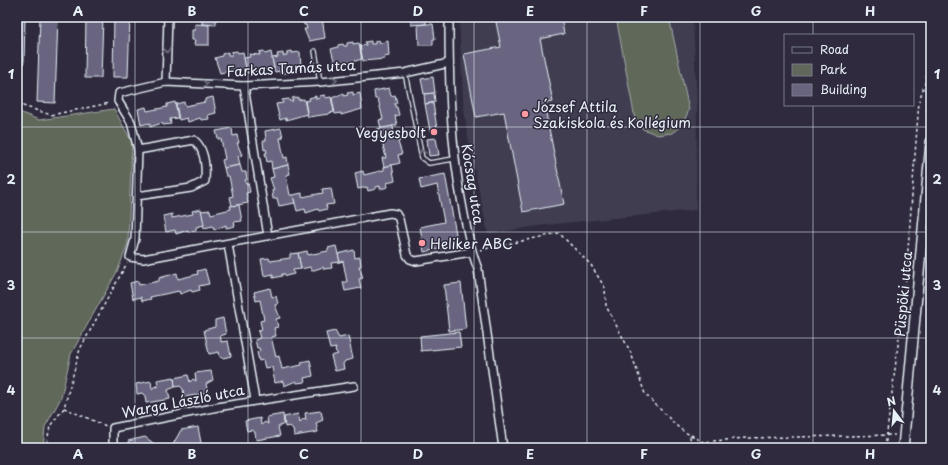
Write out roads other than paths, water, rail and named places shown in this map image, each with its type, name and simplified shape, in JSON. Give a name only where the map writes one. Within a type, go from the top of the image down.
[{"type":"street","points":[[166,82],[168,17]]},
{"type":"street","name":"Kócsag utca","points":[[449,17],[449,63],[454,158],[471,252],[478,269],[503,448]]},
{"type":"street","name":"Farkas Tamás utca","points":[[138,150],[131,122],[118,101],[119,93],[166,82],[244,86],[320,82],[404,73],[449,63]]},
{"type":"street","points":[[244,86],[268,236]]},
{"type":"street","points":[[137,196],[191,188],[205,181],[206,170],[201,146],[194,140],[138,150],[135,239],[130,257],[143,259],[390,213],[396,214],[399,219],[407,255],[410,259],[416,261],[471,252]]},
{"type":"street","name":"Püspöki utca","points":[[903,448],[931,142]]},
{"type":"street","name":"Warga László utca","points":[[228,244],[255,400]]},
{"type":"street","name":"Warga László utca","points":[[113,448],[113,428],[255,400],[354,386]]},
{"type":"lane","points":[[315,51],[320,82]]},
{"type":"lane","points":[[404,73],[422,158],[429,163],[454,158]]},
{"type":"place","name":"József Attila Szakiskola és Kollégium","points":[[525,114]]},
{"type":"place","name":"Vegyesbolt","points":[[434,132]]},
{"type":"place","name":"Heliker ABC","points":[[422,243]]}]
